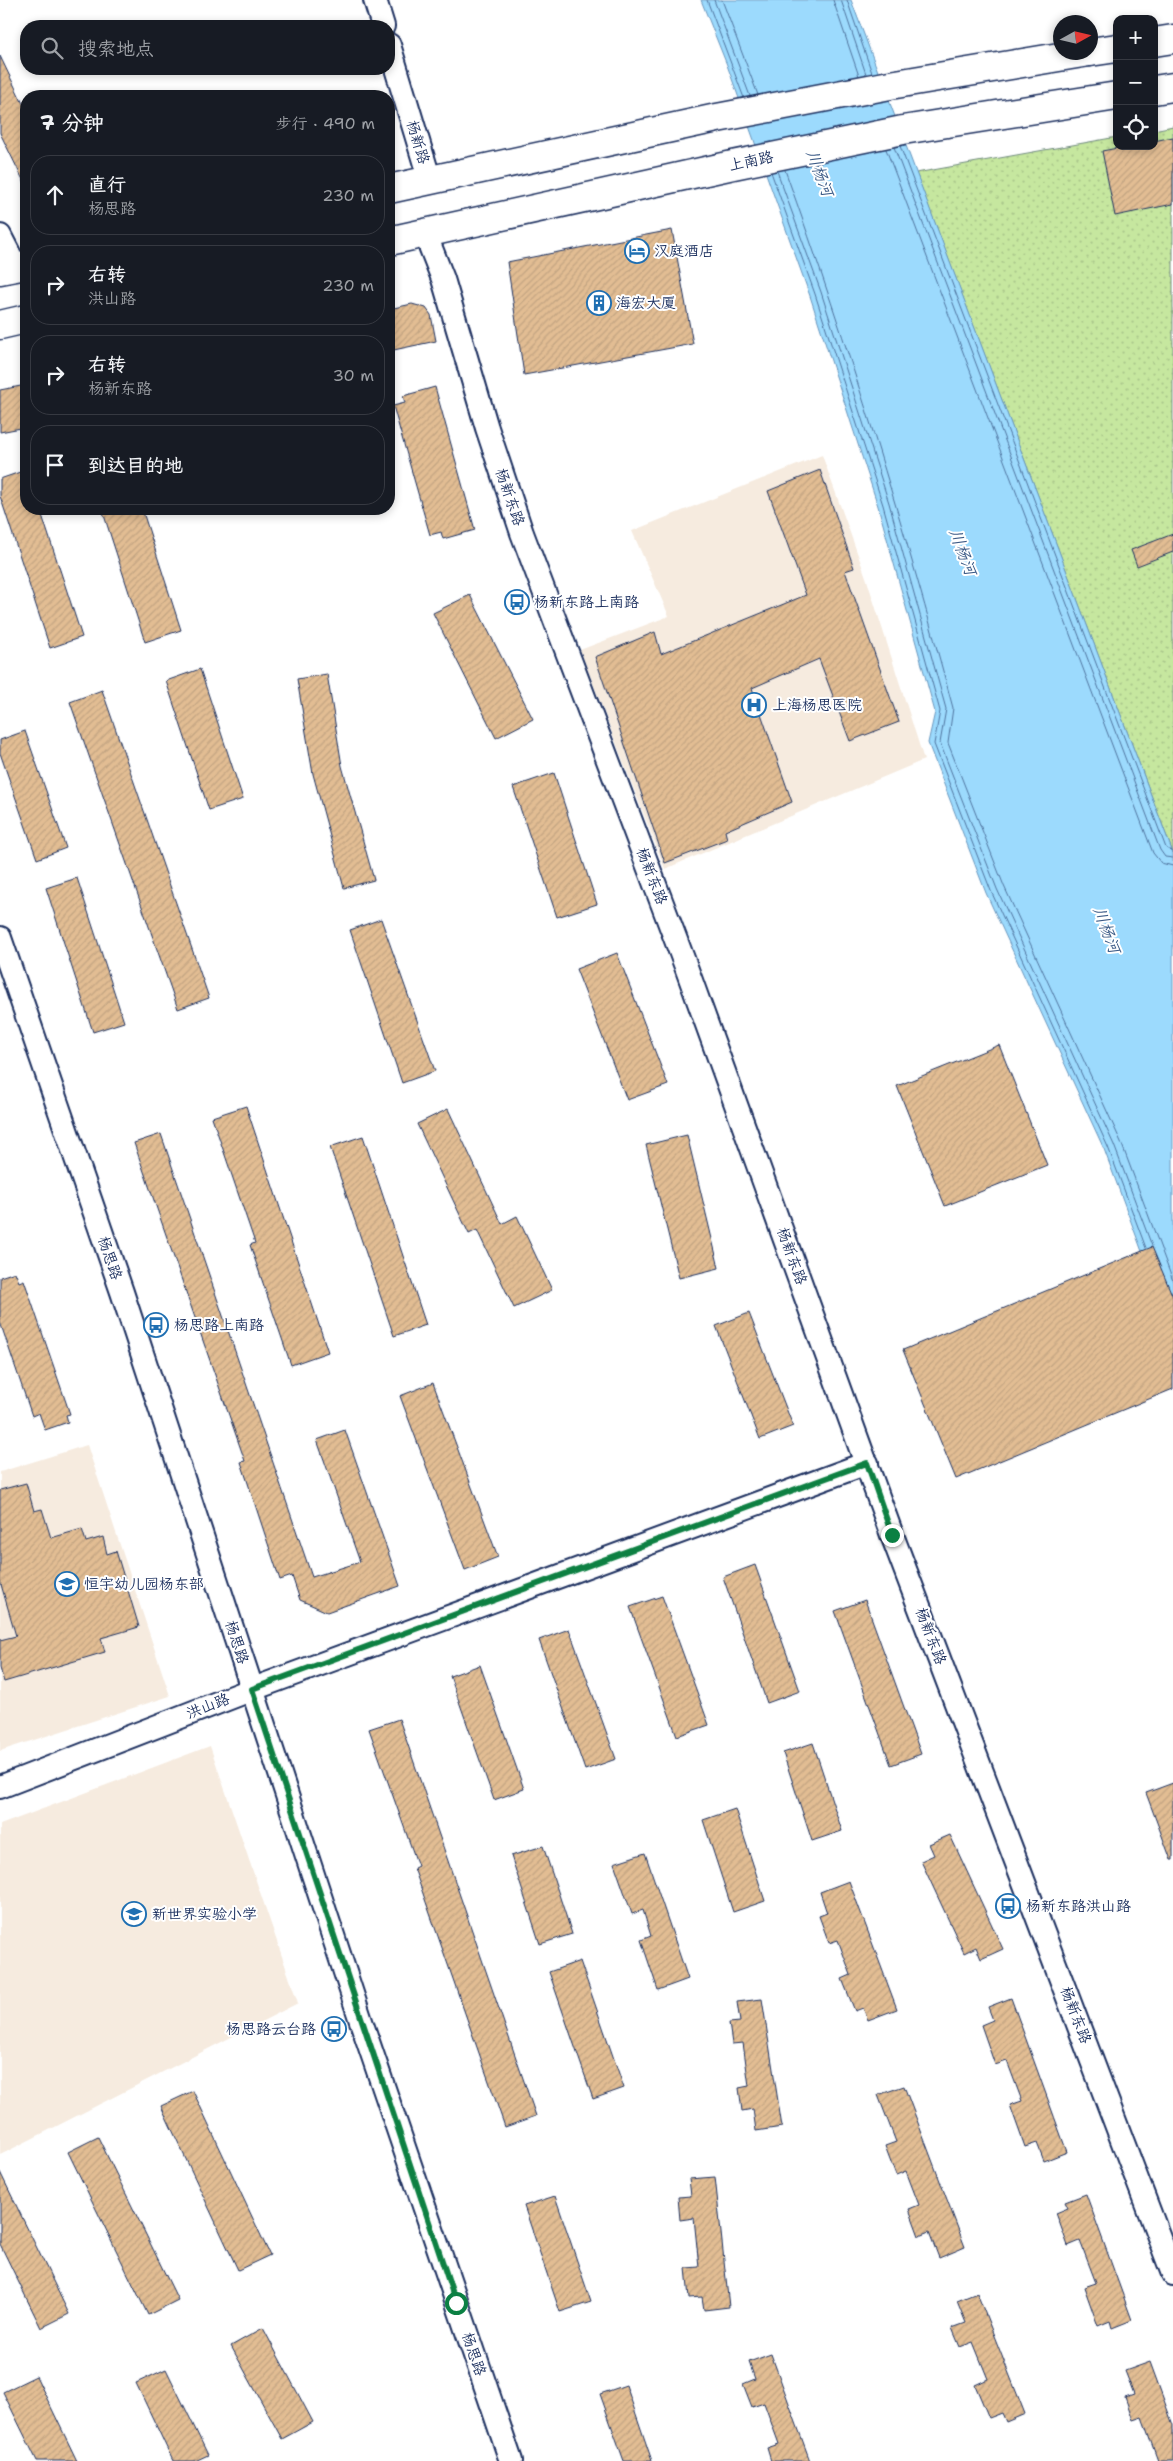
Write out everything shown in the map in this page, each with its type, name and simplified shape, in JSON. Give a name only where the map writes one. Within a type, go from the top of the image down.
[{"type":"main road","points":[[1158,41],[1173,39]]},
{"type":"main road","points":[[1098,51],[1113,49]]},
{"type":"main road","points":[[395,188],[717,118],[890,85],[1053,58]]},
{"type":"main road","points":[[1158,89],[1173,87]]},
{"type":"main road","name":"上南路","points":[[395,240],[733,165],[903,130],[1113,97]]},
{"type":"main road","points":[[0,325],[20,320]]},
{"type":"street","points":[[375,0],[381,20]]},
{"type":"street","name":"杨新路","points":[[395,65],[430,181]]},
{"type":"street","name":"杨新东路","points":[[425,233],[443,279],[522,533],[685,964],[867,1463],[1173,2274]]},
{"type":"street","points":[[0,236],[14,267]]},
{"type":"street","name":"杨思路","points":[[0,938],[122,1292],[362,2024],[511,2461]]},
{"type":"street","name":"洪山路","points":[[0,1786],[252,1689],[867,1463]]},
{"type":"shaded area","name":"上海杨思医院","points":[[822,455],[866,577],[924,760],[665,869],[580,650],[669,616],[632,531]]},
{"type":"shaded area","name":"恒宇幼儿园杨东部","points":[[87,1445],[170,1696],[0,1751],[0,1472]]},
{"type":"shaded area","name":"新世界实验小学","points":[[210,1746],[298,2003],[0,2155],[0,1825]]},
{"type":"green space","points":[[1173,126],[1173,853],[916,173],[1113,138],[1113,150],[1158,150],[1158,129]]},
{"type":"water","name":"川杨河","points":[[701,0],[851,0],[1173,853],[1173,1335],[1104,1149],[986,893],[928,743],[935,712],[878,506],[810,296],[727,65]]},
{"type":"building","points":[[0,56],[20,98],[20,174],[0,133]]},
{"type":"building","points":[[1173,137],[1173,204],[1115,216],[1102,151],[1113,149],[1158,150],[1158,140]]},
{"type":"building","name":"海宏大厦","points":[[672,230],[693,344],[524,375],[507,262]]},
{"type":"building","points":[[412,304],[426,308],[431,315],[436,341],[395,350],[395,308]]},
{"type":"building","points":[[20,386],[20,428],[0,432],[0,390]]},
{"type":"building","points":[[435,387],[475,530],[443,539],[441,532],[430,535],[395,413],[395,406],[405,403],[403,396]]},
{"type":"building","points":[[820,470],[854,568],[845,571],[899,722],[850,741],[819,659],[752,688],[792,802],[725,831],[727,839],[665,863],[595,657],[655,632],[661,654],[806,595],[768,491]]},
{"type":"building","points":[[20,472],[20,515],[42,515],[82,637],[50,648],[0,496],[0,479]]},
{"type":"building","points":[[104,515],[144,515],[181,630],[145,642]]},
{"type":"building","points":[[1173,534],[1173,552],[1137,566],[1131,550]]},
{"type":"building","points":[[470,595],[533,719],[496,738],[433,613]]},
{"type":"building","points":[[200,669],[243,799],[209,810],[166,681]]},
{"type":"building","points":[[327,674],[342,766],[374,880],[344,888],[313,774],[297,679]]},
{"type":"building","points":[[102,690],[209,998],[178,1009],[70,702]]},
{"type":"building","points":[[25,731],[66,848],[37,859],[0,753],[0,740]]},
{"type":"building","points":[[554,773],[597,904],[557,917],[513,787]]},
{"type":"building","points":[[77,878],[124,1022],[93,1032],[46,888]]},
{"type":"building","points":[[381,919],[435,1071],[402,1083],[350,930]]},
{"type":"building","points":[[617,953],[668,1085],[627,1100],[576,969]]},
{"type":"building","points":[[999,1045],[1047,1165],[945,1206],[897,1086]]},
{"type":"building","points":[[246,1106],[328,1352],[291,1365],[250,1245],[255,1243],[212,1117]]},
{"type":"building","points":[[448,1109],[502,1224],[517,1216],[552,1290],[514,1308],[477,1230],[469,1234],[417,1124]]},
{"type":"building","points":[[161,1134],[312,1577],[360,1562],[317,1440],[345,1430],[400,1586],[327,1612],[300,1600],[292,1576],[280,1580],[241,1462],[245,1461],[134,1143]]},
{"type":"building","points":[[687,1135],[719,1268],[679,1278],[646,1145]]},
{"type":"building","points":[[363,1136],[426,1325],[394,1336],[330,1147]]},
{"type":"building","points":[[1152,1247],[1173,1297],[1173,1389],[956,1479],[903,1350]]},
{"type":"building","points":[[15,1272],[19,1282],[24,1280],[70,1414],[66,1415],[68,1422],[45,1430],[39,1413],[32,1416],[0,1322],[0,1277]]},
{"type":"building","points":[[749,1313],[793,1426],[760,1439],[716,1326]]},
{"type":"building","points":[[433,1383],[498,1557],[465,1570],[400,1396]]},
{"type":"building","points":[[26,1483],[34,1511],[42,1509],[51,1538],[82,1529],[86,1542],[103,1537],[107,1554],[116,1551],[139,1627],[101,1638],[105,1652],[4,1682],[0,1668],[0,1640],[16,1636],[0,1581],[0,1490]]},
{"type":"building","points":[[755,1565],[800,1691],[767,1703],[723,1577]]},
{"type":"building","points":[[662,1596],[709,1725],[677,1736],[630,1607]]},
{"type":"building","points":[[865,1600],[921,1754],[891,1765],[835,1611]]},
{"type":"building","points":[[569,1629],[616,1759],[585,1770],[539,1640]]},
{"type":"building","points":[[480,1665],[524,1789],[494,1800],[450,1676]]},
{"type":"building","points":[[399,1719],[536,2116],[505,2127],[414,1868],[418,1866],[369,1729]]},
{"type":"building","points":[[813,1743],[842,1831],[812,1841],[783,1753]]},
{"type":"building","points":[[1173,1783],[1173,1860],[1171,1860],[1146,1793]]},
{"type":"building","points":[[735,1809],[765,1901],[733,1912],[703,1820]]},
{"type":"building","points":[[950,1835],[1003,1949],[981,1959],[976,1947],[964,1953],[921,1861],[934,1855],[929,1844]]},
{"type":"building","points":[[543,1846],[572,1934],[540,1944],[511,1856]]},
{"type":"building","points":[[645,1853],[688,1979],[658,1990],[641,1940],[651,1936],[643,1910],[632,1914],[614,1863]]},
{"type":"building","points":[[849,1881],[897,2009],[868,2020],[863,2008],[855,2011],[842,1979],[851,1975],[838,1940],[829,1943],[819,1916],[827,1913],[820,1892]]},
{"type":"building","points":[[580,1961],[624,2088],[593,2099],[549,1972]]},
{"type":"building","points":[[1011,1998],[1067,2152],[1044,2161],[1037,2143],[1025,2147],[1010,2105],[1022,2101],[1007,2061],[995,2065],[981,2025],[993,2020],[988,2007]]},
{"type":"building","points":[[762,1999],[782,2127],[756,2131],[753,2109],[742,2111],[739,2088],[749,2086],[743,2043],[732,2044],[729,2023],[740,2022],[737,2002]]},
{"type":"building","points":[[904,2086],[965,2247],[939,2258],[929,2232],[919,2236],[909,2209],[919,2205],[906,2171],[896,2175],[885,2146],[896,2142],[878,2095]]},
{"type":"building","points":[[193,2091],[270,2255],[238,2270],[161,2106]]},
{"type":"building","points":[[98,2137],[178,2300],[148,2315],[68,2152]]},
{"type":"building","points":[[0,2172],[69,2314],[41,2328],[0,2244]]},
{"type":"building","points":[[715,2177],[729,2307],[704,2310],[702,2297],[689,2298],[686,2268],[699,2267],[694,2218],[680,2220],[678,2197],[691,2196],[689,2179]]},
{"type":"building","points":[[1086,2194],[1132,2320],[1112,2328],[1110,2321],[1098,2326],[1084,2287],[1096,2283],[1080,2241],[1068,2246],[1056,2213],[1068,2208],[1065,2202]]},
{"type":"building","points":[[555,2196],[591,2302],[560,2312],[524,2206]]},
{"type":"building","points":[[977,2293],[1025,2414],[1006,2422],[1002,2413],[989,2418],[975,2385],[988,2379],[973,2342],[960,2347],[952,2328],[966,2323],[957,2301]]},
{"type":"building","points":[[263,2328],[313,2422],[282,2439],[231,2346]]},
{"type":"building","points":[[771,2354],[810,2461],[771,2461],[767,2448],[779,2444],[764,2403],[752,2407],[743,2384],[755,2379],[749,2362]]},
{"type":"building","points":[[1150,2362],[1173,2425],[1173,2461],[1158,2461],[1142,2417],[1133,2420],[1125,2397],[1134,2394],[1125,2371]]},
{"type":"building","points":[[166,2369],[208,2455],[195,2461],[173,2461],[136,2383]]},
{"type":"building","points":[[36,2376],[77,2461],[37,2461],[3,2392]]},
{"type":"building","points":[[626,2385],[652,2461],[624,2461],[600,2394]]},
{"type":"place","name":"汉庭酒店","points":[[637,251]]},
{"type":"place","name":"海宏大厦","points":[[599,303]]},
{"type":"place","name":"杨新东路上南路","points":[[517,602]]},
{"type":"place","name":"上海杨思医院","points":[[754,705]]},
{"type":"place","name":"杨思路上南路","points":[[156,1325]]},
{"type":"place","name":"恒宇幼儿园杨东部","points":[[67,1584]]},
{"type":"place","name":"杨新东路洪山路","points":[[1008,1906]]},
{"type":"place","name":"新世界实验小学","points":[[134,1914]]},
{"type":"place","name":"杨思路云台路","points":[[334,2029]]},
{"type":"route","points":[[456,2303],[252,1689],[867,1463],[892,1535]]}]
